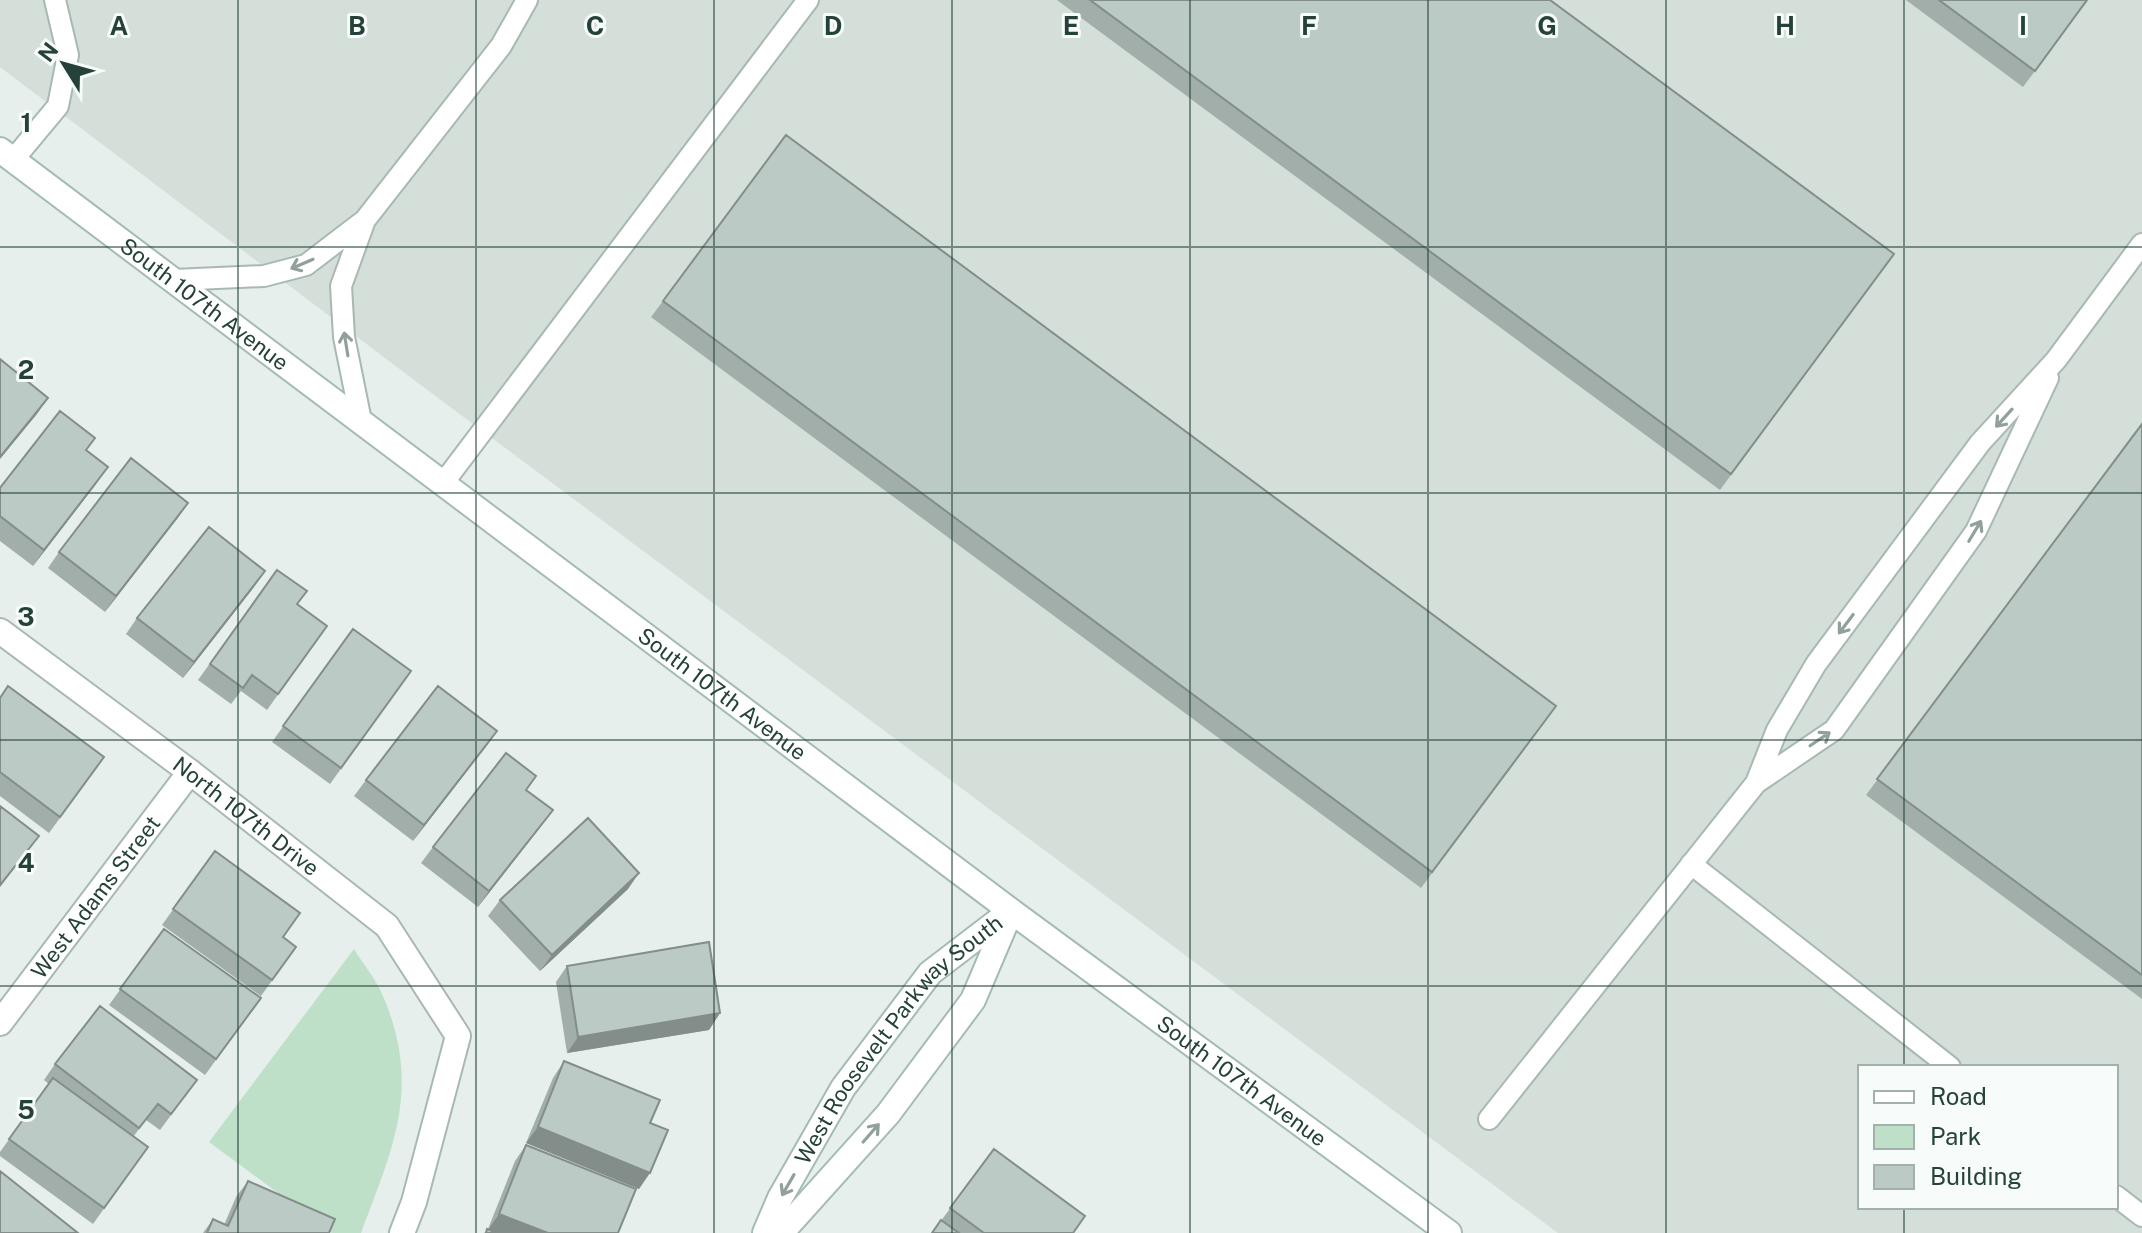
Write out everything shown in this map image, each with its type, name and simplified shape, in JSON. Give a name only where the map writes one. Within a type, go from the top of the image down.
[{"type":"street","name":"South 107th Avenue","points":[[7,155],[1011,911],[1449,1233]]},
{"type":"street","name":"North 107th Drive","points":[[0,631],[190,772],[387,926],[458,1036],[414,1202],[402,1233]]},
{"type":"street","name":"West Adams Street","points":[[0,1023],[190,772]]},
{"type":"street","name":"West Roosevelt Parkway South","points":[[765,1233],[780,1198],[843,1088],[930,973],[1011,911]]},
{"type":"street","name":"West Roosevelt Parkway South","points":[[781,1233],[888,1114],[973,1000],[1011,911]]},
{"type":"lane","points":[[7,155],[58,106],[68,55],[55,0]]},
{"type":"lane","points":[[174,280],[264,276],[306,265],[365,220],[501,46],[527,0]]},
{"type":"lane","points":[[444,482],[808,0]]},
{"type":"lane","points":[[361,421],[344,337],[341,286],[365,220]]},
{"type":"lane","points":[[1756,783],[1777,730],[1816,664],[1980,443],[2056,360],[2142,244]]},
{"type":"lane","points":[[1489,1119],[1756,783],[1834,730],[1976,531],[2056,360]]},
{"type":"lane","points":[[1691,864],[1947,1065]]},
{"type":"lane","points":[[2118,1198],[2142,1216]]},
{"type":"shaded area","points":[[0,0],[2142,0],[2142,1233],[1558,1233],[422,386],[0,67]]},
{"type":"green space","points":[[354,949],[380,990],[395,1029],[402,1089],[392,1144],[361,1233],[332,1233],[209,1142]]},
{"type":"building","points":[[1090,0],[1550,0],[1894,254],[1731,474]]},
{"type":"building","points":[[1939,0],[2087,0],[2035,71]]},
{"type":"building","points":[[786,135],[1556,706],[1432,872],[663,301]]},
{"type":"building","points":[[0,359],[48,398],[0,457]]},
{"type":"building","points":[[60,411],[95,438],[86,450],[108,467],[44,550],[0,516],[0,488]]},
{"type":"building","points":[[2142,424],[2142,975],[1877,779]]},
{"type":"building","points":[[131,458],[188,503],[116,596],[59,552]]},
{"type":"building","points":[[209,527],[265,571],[194,662],[137,618]]},
{"type":"building","points":[[277,570],[307,591],[297,604],[327,626],[278,694],[252,675],[243,688],[210,664]]},
{"type":"building","points":[[353,629],[411,671],[341,768],[283,726]]},
{"type":"building","points":[[8,686],[104,757],[60,817],[0,772],[0,698]]},
{"type":"building","points":[[438,686],[497,731],[424,825],[366,780]]},
{"type":"building","points":[[506,753],[536,776],[526,790],[553,810],[489,891],[433,847]]},
{"type":"building","points":[[0,806],[39,836],[0,885]]},
{"type":"building","points":[[588,818],[639,873],[552,955],[500,900]]},
{"type":"building","points":[[215,851],[300,913],[283,937],[296,947],[272,980],[173,909]]},
{"type":"building","points":[[164,929],[261,998],[216,1059],[120,989]]},
{"type":"building","points":[[709,942],[720,1013],[578,1037],[567,966]]},
{"type":"building","points":[[100,1006],[197,1080],[171,1114],[158,1104],[139,1128],[55,1064]]},
{"type":"building","points":[[564,1061],[660,1100],[650,1123],[668,1130],[650,1173],[538,1127]]},
{"type":"building","points":[[53,1078],[148,1147],[104,1208],[9,1139]]},
{"type":"building","points":[[526,1145],[636,1189],[618,1233],[548,1233],[499,1214]]},
{"type":"building","points":[[994,1149],[1085,1216],[1073,1233],[984,1233],[950,1208]]},
{"type":"building","points":[[0,1171],[78,1233],[0,1233]]},
{"type":"building","points":[[248,1181],[335,1219],[329,1233],[207,1233],[213,1219],[228,1226]]},
{"type":"building","points":[[941,1220],[959,1233],[932,1233]]}]
